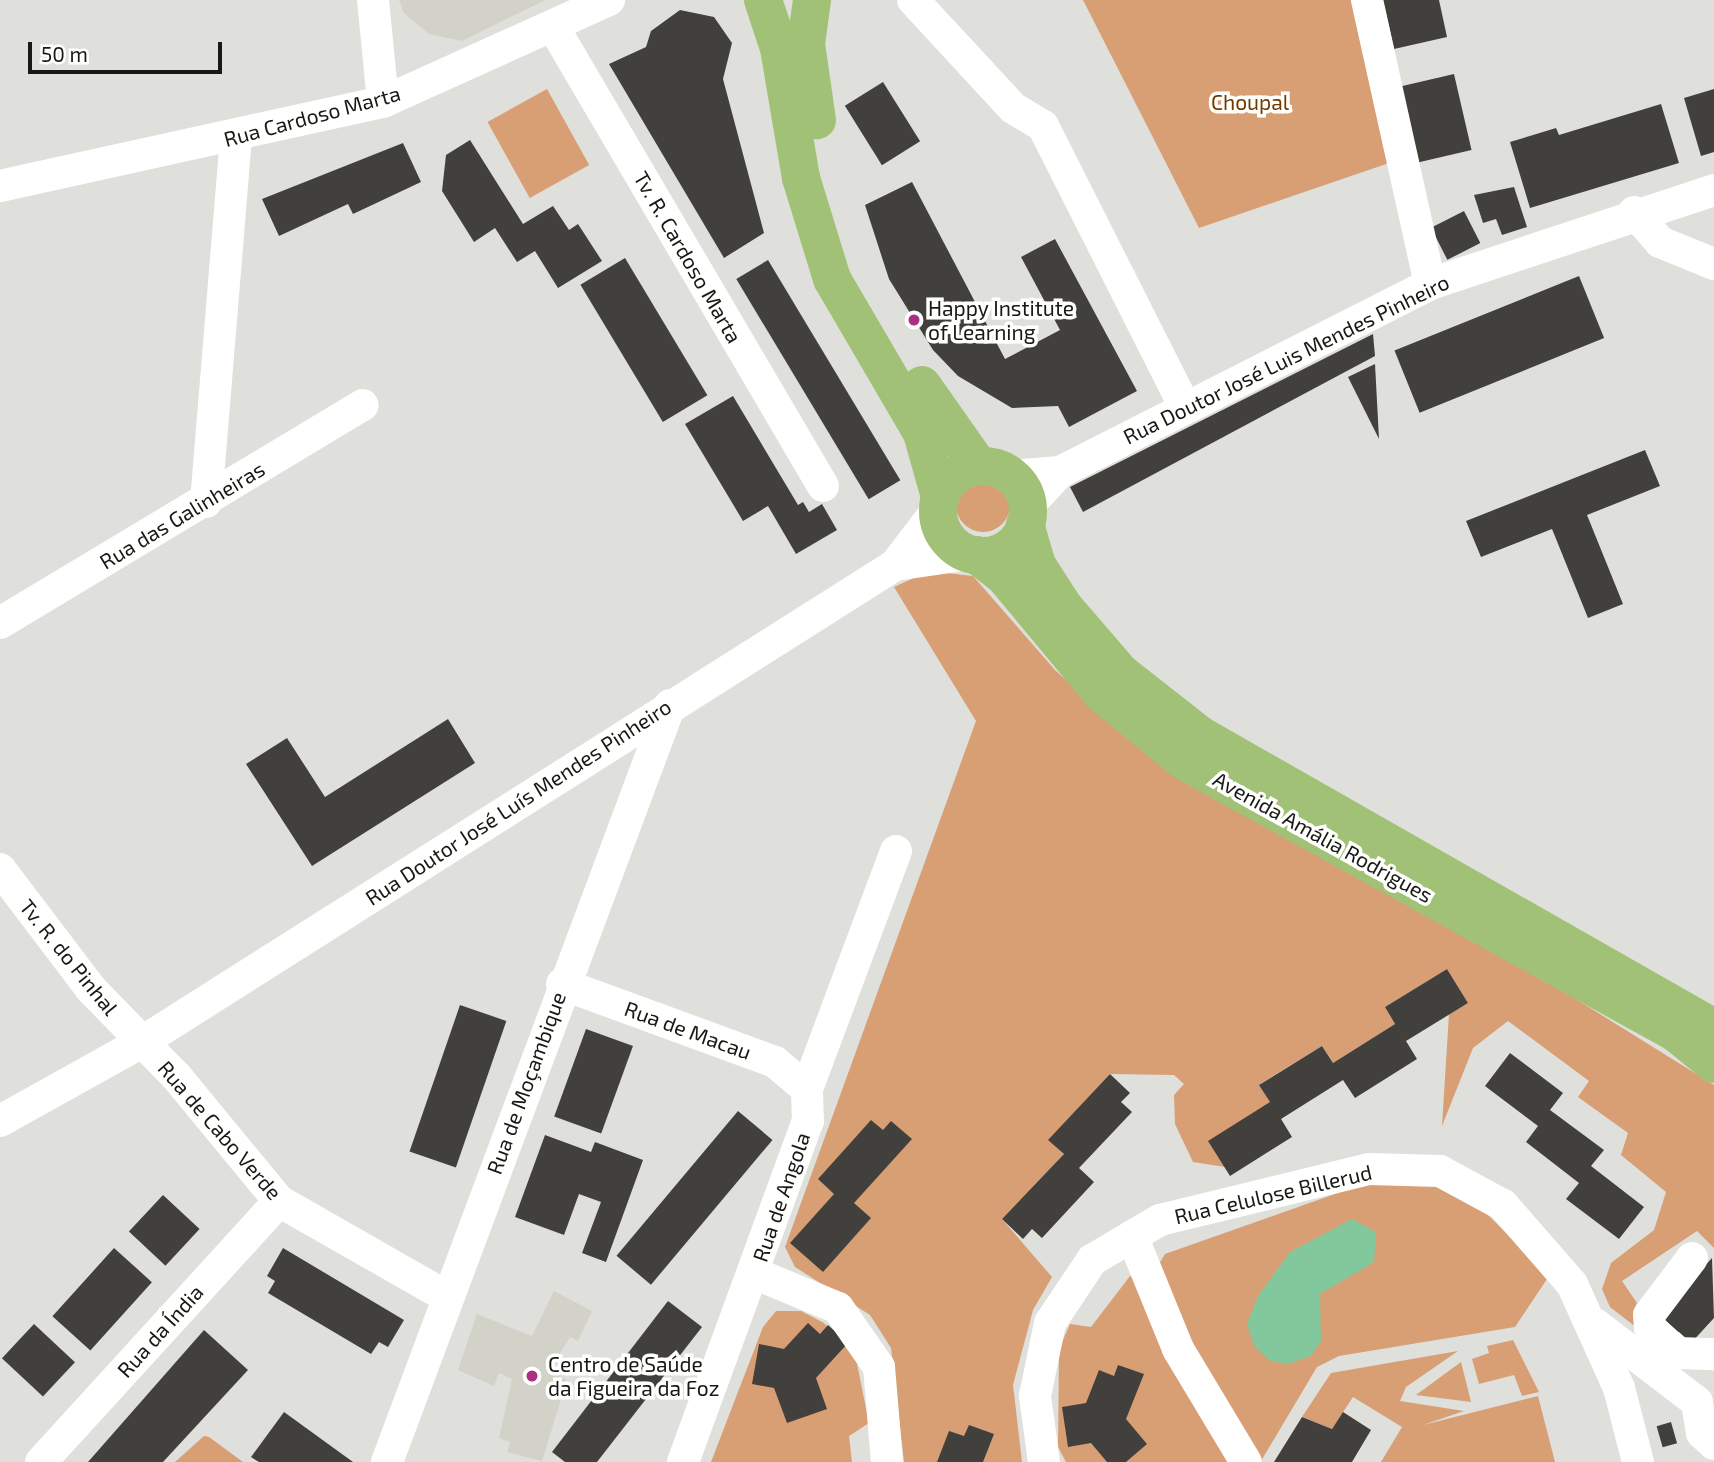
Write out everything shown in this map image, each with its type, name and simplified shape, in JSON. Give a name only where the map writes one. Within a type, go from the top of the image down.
[{"type":"main road","points":[[763,0],[779,48],[802,178],[832,279],[922,433],[946,537],[978,555],[1012,545],[1011,493],[943,422],[856,267],[824,168],[806,44],[811,0]]},
{"type":"main road","points":[[939,503],[955,475],[1011,493]]},
{"type":"main road","name":"Avenida Amália Rodrigues","points":[[1011,493],[1037,565],[1064,607],[1121,673],[1200,735],[1714,1028]]},
{"type":"main road","name":"Avenida Amália Rodrigues","points":[[978,555],[1004,576],[1101,693],[1184,761],[1676,1033],[1714,1064]]},
{"type":"street","points":[[373,0],[383,102]]},
{"type":"street","name":"Rua Cardoso Marta","points":[[0,186],[236,137],[383,102],[554,28],[608,0]]},
{"type":"street","points":[[912,0],[1013,108],[1043,125],[1185,407]]},
{"type":"street","points":[[1367,0],[1430,284]]},
{"type":"street","name":"Tv. R. Cardoso Marta","points":[[554,28],[822,486]]},
{"type":"street","points":[[206,502],[236,137]]},
{"type":"street","name":"Rua Doutor José Luis Mendes Pinheiro","points":[[1011,493],[1060,472],[1430,284],[1634,212],[1714,190]]},
{"type":"street","points":[[1634,212],[1660,242],[1714,264]]},
{"type":"street","name":"Rua das Galinheiras","points":[[0,623],[206,502],[363,405]]},
{"type":"street","name":"Rua Doutor José Luís Mendes Pinheiro","points":[[3,1109],[142,1042],[670,705],[895,565],[939,503]]},
{"type":"street","name":"Rua Doutor José Luís Mendes Pinheiro","points":[[895,565],[978,555]]},
{"type":"street","name":"Rua de Moçambique","points":[[387,1462],[562,984],[670,705]]},
{"type":"street","name":"Rua de Angola","points":[[683,1462],[808,1121],[807,1089],[897,851]]},
{"type":"street","name":"Tv. R. do Pinhal","points":[[0,869],[11,907],[142,1042]]},
{"type":"street","name":"Rua de Macau","points":[[562,984],[775,1062],[807,1089]]},
{"type":"street","name":"Rua de Cabo Verde","points":[[142,1042],[279,1201],[447,1297]]},
{"type":"street","name":"Rua Celulose Billerud","points":[[1044,1462],[1035,1396],[1049,1323],[1092,1261],[1160,1220],[1369,1169],[1440,1171],[1503,1205],[1572,1284],[1591,1320],[1619,1388],[1638,1462]]},
{"type":"street","name":"Rua da Índia","points":[[41,1462],[279,1201]]},
{"type":"street","points":[[1132,1236],[1178,1349],[1246,1462]]},
{"type":"street","points":[[1692,1258],[1649,1315],[1650,1328],[1678,1353],[1714,1354]]},
{"type":"street","points":[[754,1273],[838,1308],[879,1367],[887,1462]]},
{"type":"street","points":[[1591,1320],[1706,1392],[1702,1433],[1714,1444]]},
{"type":"shaded area","points":[[399,0],[545,0],[462,41],[429,34],[404,13]]},
{"type":"shaded area","points":[[1352,1219],[1376,1232],[1374,1262],[1320,1294],[1321,1341],[1311,1356],[1287,1364],[1269,1360],[1254,1346],[1247,1324],[1258,1296],[1290,1252]]},
{"type":"shaded area","name":"Centro de Saúde da Figueira da Foz","points":[[554,1291],[592,1311],[578,1341],[570,1337],[549,1371],[567,1380],[542,1461],[507,1452],[510,1442],[499,1438],[512,1379],[499,1373],[494,1386],[458,1370],[477,1314],[532,1336]]},
{"type":"green space","name":"Choupal","points":[[1083,0],[1360,0],[1392,162],[1199,228]]},
{"type":"green space","points":[[547,89],[589,165],[530,198],[488,122]]},
{"type":"green space","points":[[983,478],[1002,486],[1010,505],[1002,524],[983,532],[964,524],[956,505],[964,486]]},
{"type":"green space","points":[[929,571],[973,576],[1055,670],[1154,759],[1526,968],[1714,1085],[1714,1248],[1697,1231],[1622,1281],[1637,1303],[1633,1316],[1641,1331],[1610,1307],[1602,1289],[1611,1263],[1654,1230],[1666,1192],[1621,1155],[1628,1133],[1578,1097],[1589,1081],[1508,1021],[1473,1048],[1442,1126],[1449,1014],[1468,1003],[1447,969],[1385,1007],[1395,1024],[1333,1063],[1322,1046],[1260,1084],[1270,1102],[1225,1167],[1193,1162],[1175,1124],[1174,1095],[1184,1084],[1174,1075],[1110,1074],[1049,1140],[1064,1154],[1002,1219],[1052,1277],[1033,1310],[1013,1385],[1022,1462],[904,1462],[891,1348],[870,1315],[795,1267],[785,1247],[976,721],[894,587]]},
{"type":"green space","points":[[1383,1177],[1430,1180],[1478,1205],[1549,1276],[1515,1327],[1339,1356],[1317,1367],[1261,1461],[1196,1356],[1159,1264],[1165,1254]]},
{"type":"green space","points":[[1130,1276],[1135,1276],[1233,1462],[1066,1462],[1058,1447],[1059,1349],[1070,1324],[1091,1327]]},
{"type":"green space","points":[[776,1311],[801,1311],[824,1323],[855,1354],[869,1423],[849,1436],[852,1462],[711,1462],[763,1327]]},
{"type":"green space","points":[[1513,1340],[1539,1392],[1522,1396],[1514,1375],[1479,1384],[1472,1359],[1489,1353],[1487,1346]]},
{"type":"green space","points":[[1458,1351],[1406,1387],[1400,1401],[1464,1411],[1423,1425],[1538,1396],[1555,1462],[1381,1462],[1402,1427],[1353,1397],[1332,1429],[1302,1417],[1331,1373]]},
{"type":"green space","points":[[1461,1362],[1471,1402],[1416,1395]]},
{"type":"green space","points":[[204,1436],[209,1437],[243,1462],[175,1462]]},
{"type":"building","points":[[1383,0],[1439,0],[1447,37],[1394,49]]},
{"type":"building","points":[[680,10],[714,17],[732,43],[723,79],[764,233],[724,258],[609,64],[646,47],[651,31]]},
{"type":"building","points":[[1454,74],[1472,150],[1419,162],[1401,86]]},
{"type":"building","points":[[883,82],[920,141],[882,165],[845,106]]},
{"type":"building","points":[[1714,89],[1714,152],[1701,156],[1684,98]]},
{"type":"building","points":[[1661,104],[1679,163],[1530,208],[1510,142],[1556,128],[1559,135]]},
{"type":"building","points":[[470,140],[523,224],[553,206],[569,230],[578,224],[602,261],[558,288],[535,251],[517,262],[495,228],[474,242],[442,191],[446,155]]},
{"type":"building","points":[[403,143],[421,182],[353,214],[348,204],[279,236],[262,199]]},
{"type":"building","points":[[912,182],[1005,359],[1060,330],[1021,257],[1055,239],[1137,391],[1069,427],[1058,406],[1012,408],[958,376],[933,350],[889,279],[865,205]]},
{"type":"building","points":[[1514,187],[1527,227],[1502,235],[1496,219],[1483,223],[1474,195]]},
{"type":"building","points":[[1464,211],[1480,243],[1447,260],[1431,228]]},
{"type":"building","points":[[625,258],[707,395],[663,422],[580,285]]},
{"type":"building","points":[[768,260],[900,480],[869,499],[736,279]]},
{"type":"building","points":[[1579,276],[1604,338],[1420,413],[1394,351]]},
{"type":"building","points":[[1373,334],[1375,356],[1083,512],[1070,487]]},
{"type":"building","points":[[1375,364],[1379,439],[1348,377]]},
{"type":"building","points":[[733,396],[798,505],[803,502],[809,512],[822,504],[837,530],[796,554],[768,506],[743,521],[685,424]]},
{"type":"building","points":[[1645,450],[1660,486],[1587,515],[1623,604],[1588,618],[1552,529],[1481,557],[1466,521]]},
{"type":"building","points":[[448,719],[475,763],[312,866],[246,764],[287,738],[325,797]]},
{"type":"building","points":[[1447,969],[1468,1003],[1406,1041],[1417,1059],[1355,1098],[1343,1080],[1281,1119],[1292,1137],[1230,1176],[1208,1141],[1270,1102],[1259,1085],[1322,1046],[1333,1063],[1395,1024],[1385,1007]]},
{"type":"building","points":[[460,1005],[506,1021],[456,1168],[410,1152]]},
{"type":"building","points":[[586,1029],[633,1046],[601,1133],[554,1116]]},
{"type":"building","points":[[1510,1053],[1563,1093],[1550,1110],[1604,1150],[1591,1166],[1644,1207],[1619,1239],[1566,1199],[1579,1183],[1526,1142],[1538,1126],[1485,1086]]},
{"type":"building","points":[[1110,1074],[1130,1093],[1121,1102],[1132,1112],[1079,1168],[1094,1182],[1042,1238],[1032,1229],[1023,1239],[1002,1219],[1064,1154],[1048,1140]]},
{"type":"building","points":[[738,1111],[772,1140],[651,1285],[617,1256]]},
{"type":"building","points":[[871,1120],[883,1130],[891,1121],[912,1139],[854,1203],[871,1218],[823,1272],[790,1243],[834,1194],[818,1179]]},
{"type":"building","points":[[545,1135],[591,1152],[595,1142],[643,1160],[606,1262],[582,1253],[601,1202],[579,1194],[564,1235],[515,1217]]},
{"type":"building","points":[[163,1195],[200,1229],[165,1266],[129,1232]]},
{"type":"building","points":[[114,1248],[152,1282],[90,1350],[52,1316]]},
{"type":"building","points":[[283,1248],[404,1320],[388,1347],[379,1342],[371,1354],[268,1293],[275,1281],[267,1276]]},
{"type":"building","points":[[1712,1258],[1714,1318],[1691,1343],[1679,1332],[1671,1341],[1652,1324]]},
{"type":"building","points":[[668,1301],[702,1327],[597,1462],[565,1462],[552,1452]]},
{"type":"building","points":[[808,1323],[820,1334],[828,1325],[848,1343],[816,1378],[827,1409],[787,1423],[774,1388],[752,1384],[759,1344],[784,1349]]},
{"type":"building","points":[[34,1324],[75,1362],[43,1397],[2,1358]]},
{"type":"building","points":[[204,1330],[248,1370],[163,1462],[88,1462]]},
{"type":"building","points":[[1118,1365],[1144,1374],[1126,1419],[1147,1444],[1126,1462],[1107,1462],[1091,1443],[1068,1447],[1062,1407],[1086,1403],[1099,1370],[1114,1376]]},
{"type":"building","points":[[284,1412],[353,1462],[259,1462],[251,1457]]},
{"type":"building","points":[[1343,1412],[1371,1430],[1352,1462],[1274,1462],[1302,1417],[1332,1429]]},
{"type":"building","points":[[1671,1422],[1677,1443],[1663,1447],[1657,1426]]},
{"type":"building","points":[[969,1425],[994,1434],[983,1462],[937,1462],[949,1431],[964,1436]]},
{"type":"place","name":"Happy Institute of Learning","points":[[914,320]]},
{"type":"place","name":"Centro de Saúde da Figueira da Foz","points":[[532,1376]]}]
